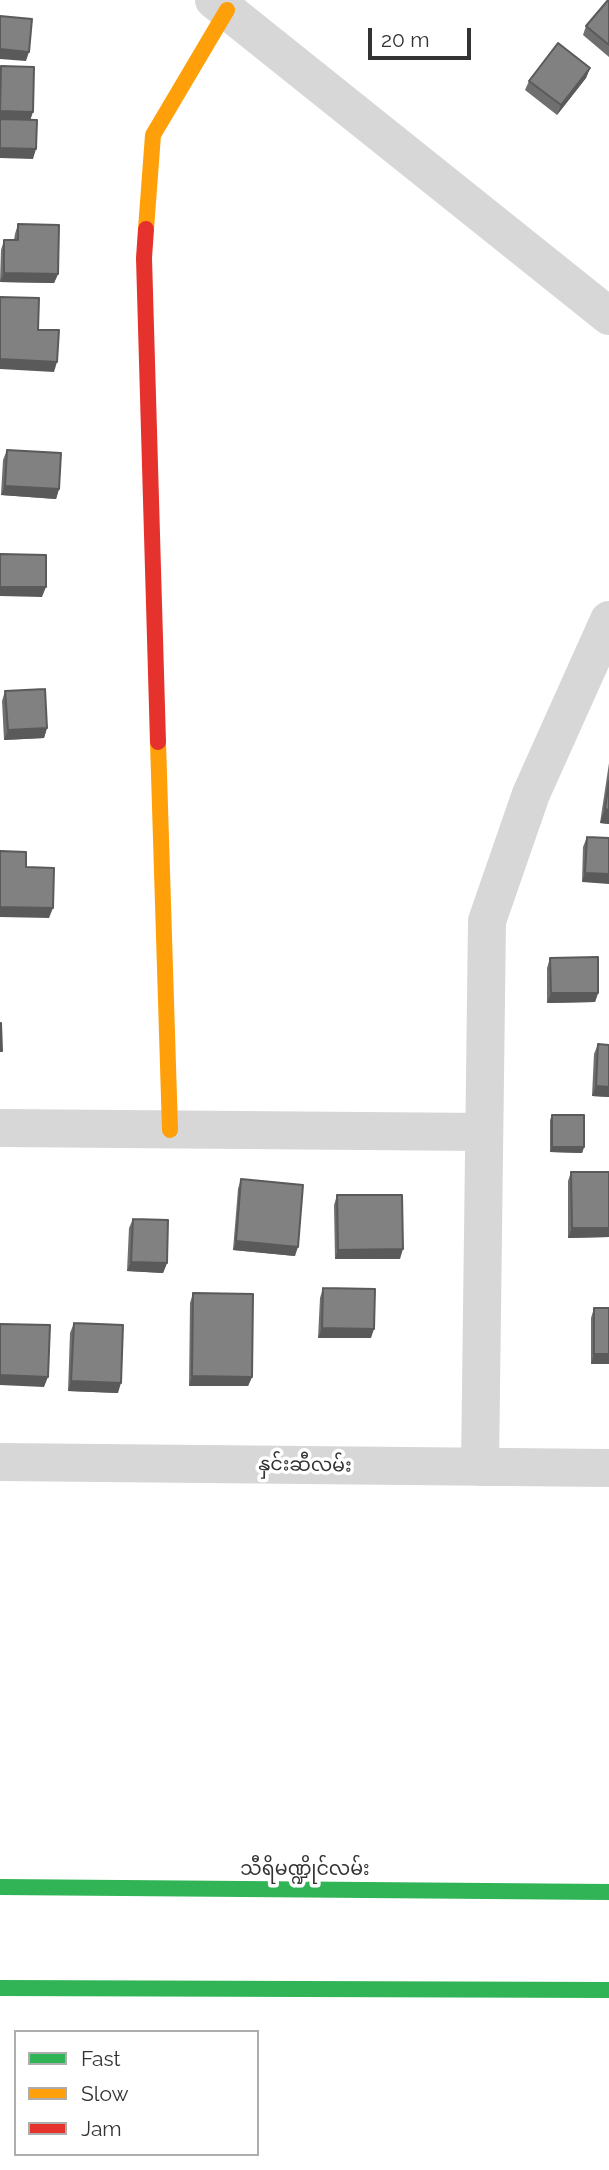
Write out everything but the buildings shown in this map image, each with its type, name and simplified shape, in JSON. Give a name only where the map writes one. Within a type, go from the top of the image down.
[{"type":"main road","points":[[170,1130],[144,258],[153,135],[221,5]]},
{"type":"main road","name":"သီရိမဏ္ဍိုင်လမ်း","points":[[0,1887],[609,1892]]},
{"type":"main road","points":[[0,1987],[609,1990]]},
{"type":"street","points":[[221,5],[609,316]]},
{"type":"street","points":[[480,1467],[486,921],[531,794],[609,620]]},
{"type":"street","points":[[0,1128],[484,1132]]},
{"type":"street","name":"နှင်းဆီလမ်း","points":[[0,1462],[609,1468]]},
{"type":"traffic: fast","points":[[0,1887],[609,1892]]},
{"type":"traffic: fast","points":[[0,1988],[609,1990]]},
{"type":"traffic: slow","points":[[146,229],[153,135],[227,10]]},
{"type":"traffic: slow","points":[[158,742],[170,1130]]},
{"type":"traffic: jam","points":[[146,229],[144,258],[158,742]]}]
